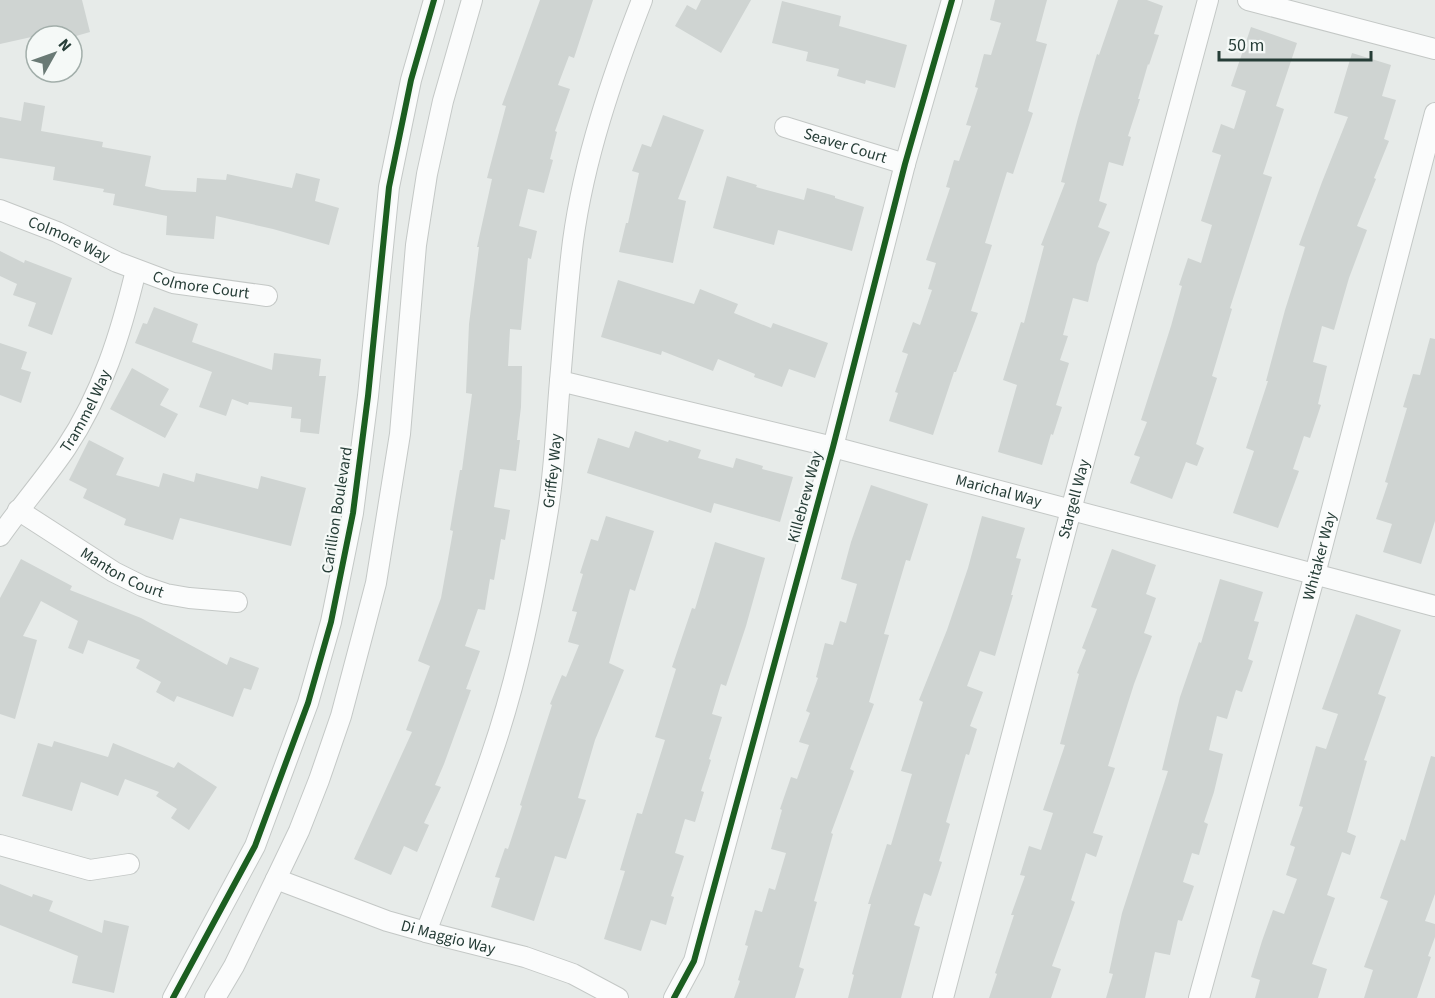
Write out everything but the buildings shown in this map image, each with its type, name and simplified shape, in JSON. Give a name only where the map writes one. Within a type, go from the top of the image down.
[{"type":"street","name":"Carillion Boulevard","points":[[173,998],[255,846],[308,703],[331,622],[353,513],[369,396],[389,187],[411,80],[434,0]]},
{"type":"street","points":[[215,998],[234,966],[276,879],[320,780],[337,727],[376,583],[399,435],[414,256],[425,186],[443,101],[472,0]]},
{"type":"street","name":"Griffey Way","points":[[426,933],[492,754],[514,678],[531,605],[548,512],[574,240],[583,190],[597,132],[617,67],[642,0]]},
{"type":"street","name":"Killebrew Way","points":[[674,998],[694,962],[905,164],[952,0]]},
{"type":"street","name":"Stargell Way","points":[[943,998],[1208,0]]},
{"type":"street","points":[[1248,0],[1435,49]]},
{"type":"street","name":"Whitaker Way","points":[[1199,998],[1316,574],[1435,113]]},
{"type":"street","name":"Seaver Court","points":[[785,127],[905,164]]},
{"type":"street","name":"Colmore Way","points":[[0,210],[57,232],[136,270]]},
{"type":"street","name":"Colmore Court","points":[[136,270],[173,283],[267,296]]},
{"type":"street","name":"Trammel Way","points":[[0,536],[67,447],[93,401],[106,373],[123,322],[136,270]]},
{"type":"street","name":"Marichal Way","points":[[560,381],[832,447],[1435,606]]},
{"type":"street","name":"Manton Court","points":[[18,510],[114,572],[142,586],[166,594],[189,598],[237,602]]},
{"type":"street","points":[[0,845],[90,870],[129,864]]},
{"type":"street","name":"Di Maggio Way","points":[[276,879],[387,921],[534,961],[573,974],[618,998]]},
{"type":"cycle path","points":[[173,998],[255,846],[308,703],[331,622],[353,513],[368,396],[389,187],[411,80],[434,0]]},
{"type":"cycle path","points":[[674,998],[694,961],[833,447],[905,164],[952,0]]}]
